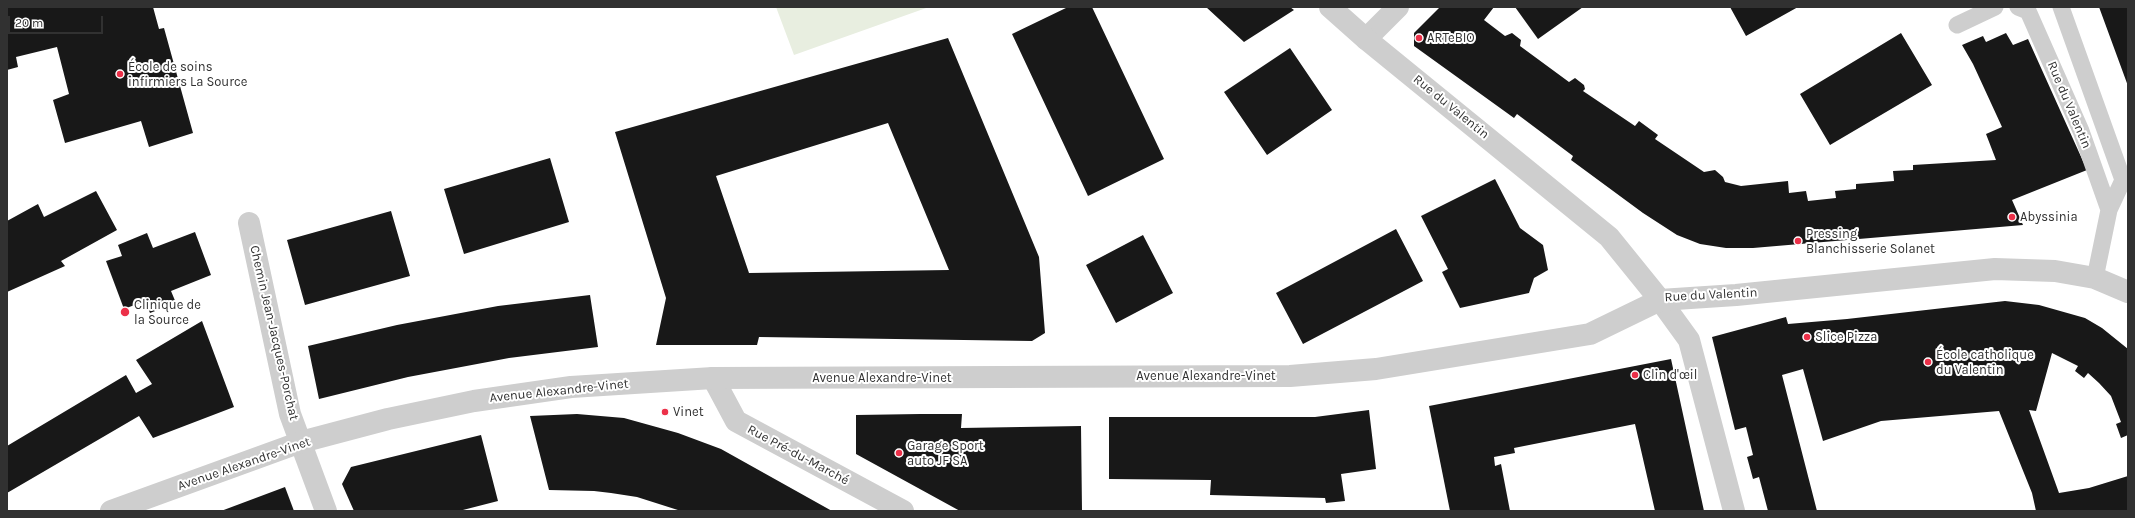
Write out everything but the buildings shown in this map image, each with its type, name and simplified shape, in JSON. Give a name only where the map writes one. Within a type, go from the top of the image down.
[{"type":"street","name":"Rue du Valentin","points":[[1330,7],[1366,39],[1609,237],[1660,300],[1736,295],[1995,269],[2055,271],[2095,278],[2128,292]]},
{"type":"street","points":[[1366,39],[1398,7]]},
{"type":"street","name":"Chemin Jean-Jacques-Porchat","points":[[249,223],[290,414],[326,511]]},
{"type":"street","points":[[1660,300],[1689,340],[1734,511]]},
{"type":"street","name":"Avenue Alexandre-Vinet","points":[[112,511],[301,442],[388,419],[474,401],[571,387],[713,378],[1290,376],[1376,369],[1590,334],[1660,300]]},
{"type":"street","name":"Rue Pré-du-Marché","points":[[713,378],[736,421],[902,511]]},
{"type":"lane","points":[[1957,25],[1995,7]]},
{"type":"lane","name":"Rue du Valentin","points":[[2018,7],[2028,12],[2081,131],[2109,210]]},
{"type":"lane","name":"Rue du Valentin","points":[[2062,7],[2124,180],[2109,210],[2095,278]]},
{"type":"shaded area","points":[[776,7],[929,7],[794,55]]},
{"type":"place","name":"ARTeBIO","points":[[1419,38]]},
{"type":"place","name":"École de soins infirmiers La Source","points":[[120,74]]},
{"type":"place","name":"Abyssinia","points":[[2012,217]]},
{"type":"place","name":"Pressing Blanchisserie Solanet","points":[[1798,241]]},
{"type":"place","name":"Clinique de la Source","points":[[125,312]]},
{"type":"place","name":"Slice Pizza","points":[[1807,337]]},
{"type":"place","name":"École catholique du Valentin","points":[[1928,362]]},
{"type":"place","name":"Clin d'œil","points":[[1635,375]]},
{"type":"place","name":"Vinet","points":[[665,412]]},
{"type":"place","name":"Garage Sport auto JF SA","points":[[899,453]]}]
